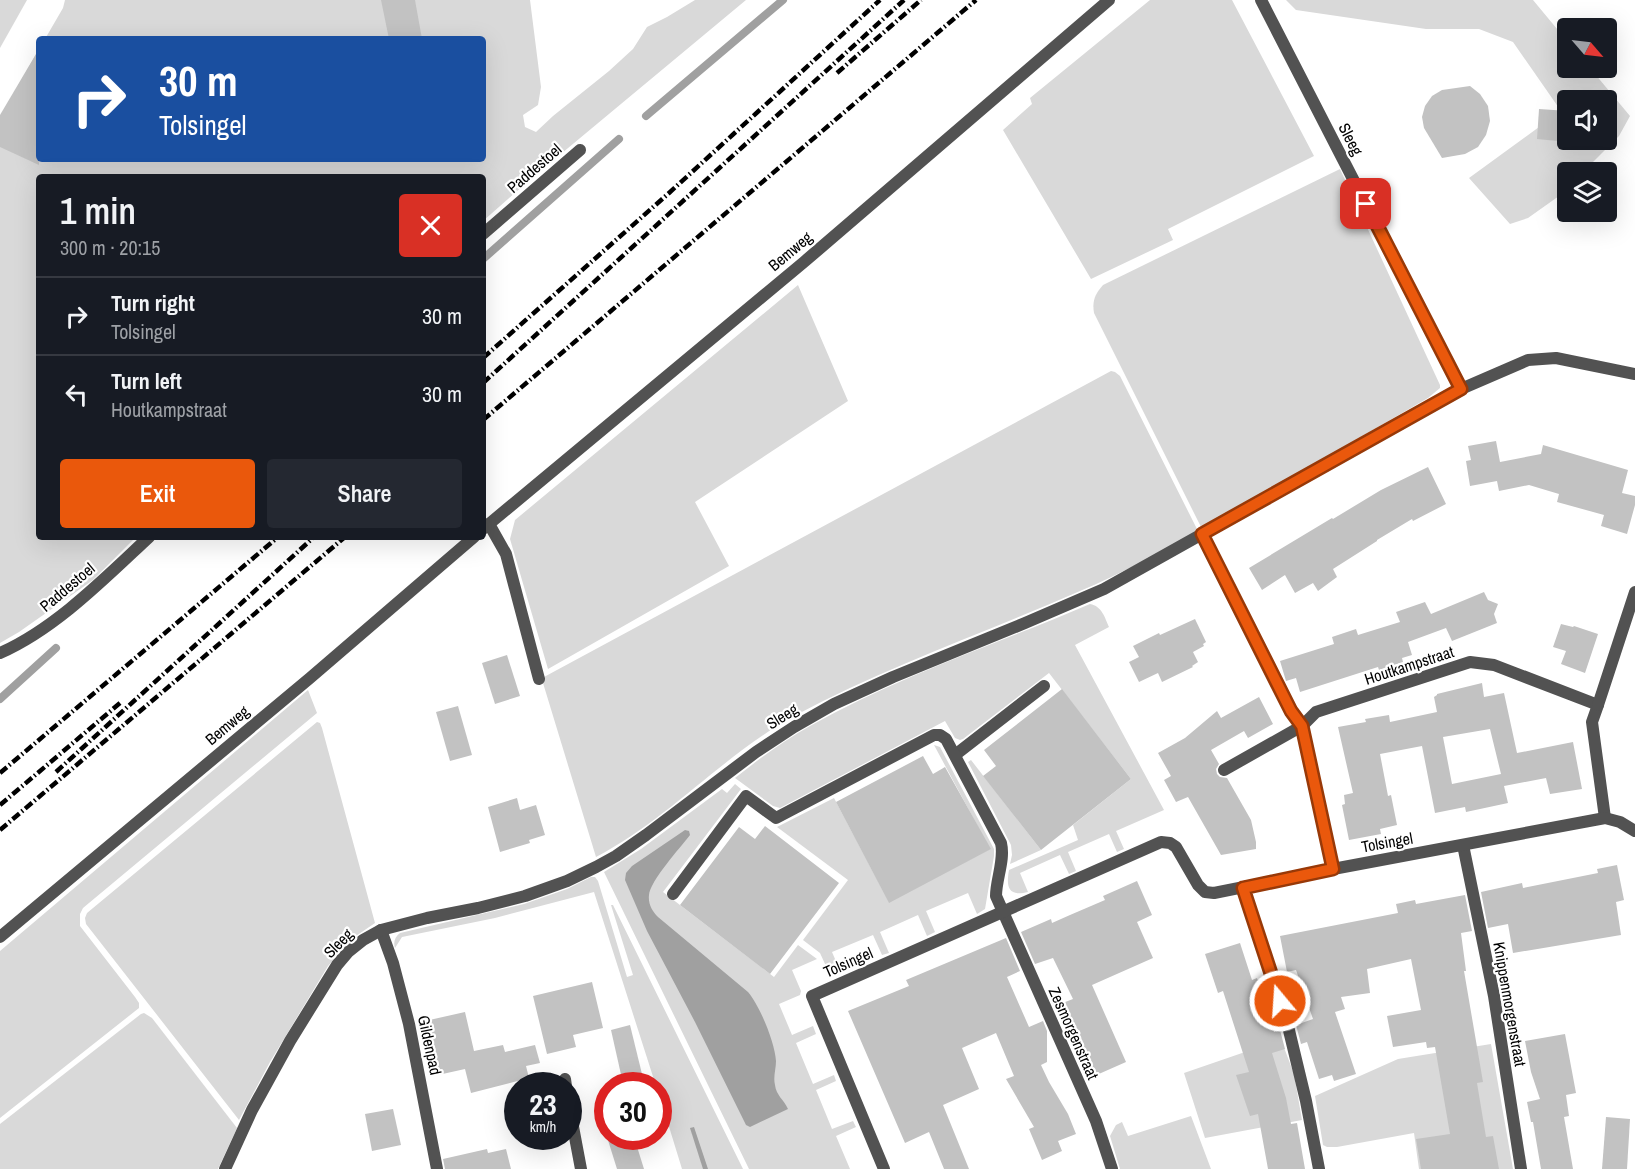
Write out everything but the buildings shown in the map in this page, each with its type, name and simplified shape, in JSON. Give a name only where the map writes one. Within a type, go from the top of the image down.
[{"type":"street","name":"Bemweg","points":[[539,679],[506,554],[486,526],[804,262],[1109,0]]},
{"type":"street","name":"Sleeg","points":[[1261,0],[1461,389]]},
{"type":"street","name":"Paddestoel","points":[[486,231],[580,150]]},
{"type":"street","name":"Sleeg","points":[[225,1169],[252,1110],[324,984],[348,952],[363,940],[381,930],[525,896],[567,881],[596,867],[646,835],[756,752],[834,704],[1104,589],[1461,389],[1528,360],[1556,358],[1635,374]]},
{"type":"street","points":[[1202,534],[1291,711],[1302,726],[1333,869]]},
{"type":"street","name":"Paddestoel","points":[[0,653],[54,621],[84,597],[146,540]]},
{"type":"street","name":"Bemweg","points":[[0,938],[470,540]]},
{"type":"street","points":[[1635,592],[1592,722],[1605,818],[1620,822],[1635,831]]},
{"type":"street","name":"Houtkampstraat","points":[[1224,770],[1302,726],[1316,712],[1470,662],[1494,665],[1598,705]]},
{"type":"street","points":[[955,755],[1044,686]]},
{"type":"street","points":[[673,894],[746,796],[776,818],[934,735],[940,735],[946,739],[955,755],[1000,843],[1002,850],[996,896],[1002,912]]},
{"type":"street","name":"Tolsingel","points":[[884,1169],[812,996],[1161,842],[1170,843],[1176,848],[1198,885],[1205,892],[1214,894],[1333,869],[1605,818]]},
{"type":"street","name":"Knippenmorgenstraat","points":[[1463,845],[1494,996],[1521,1169]]},
{"type":"street","points":[[1243,888],[1287,1022],[1319,1169]]},
{"type":"street","name":"Zesmorgenstraat","points":[[1002,912],[1096,1121],[1112,1169]]},
{"type":"street","name":"Gildenpad","points":[[381,930],[404,1004],[437,1169]]},
{"type":"street","points":[[577,1150],[581,1169]]},
{"type":"shaded area","points":[[0,0],[27,0],[0,48]]},
{"type":"shaded area","points":[[65,0],[530,0],[541,87],[538,105],[523,115],[525,127],[536,132],[633,49],[647,27],[695,0],[746,0],[486,218],[486,174],[36,174],[36,540],[133,540],[93,580],[0,643],[0,117],[36,54],[36,162],[486,162],[486,36],[47,36],[63,8]]},
{"type":"shaded area","points":[[1150,0],[1232,0],[1314,156],[1168,229],[1173,240],[1091,279],[1003,130],[1032,104],[1030,98]]},
{"type":"shaded area","points":[[1286,0],[1533,0],[1557,29],[1557,78],[1598,78],[1608,90],[1557,90],[1557,105],[1513,42],[1479,29],[1426,29],[1296,10]]},
{"type":"shaded area","points":[[1617,100],[1630,116],[1617,138]]},
{"type":"shaded area","points":[[1557,114],[1557,150],[1605,150],[1593,162],[1557,162],[1557,197],[1528,218],[1510,224],[1469,178]]},
{"type":"shaded area","points":[[1340,169],[1440,388],[1428,398],[1202,529],[1094,313],[1095,298],[1103,285]]},
{"type":"shaded area","points":[[798,285],[848,401],[695,502],[729,566],[548,669],[510,539],[515,520]]},
{"type":"shaded area","points":[[1111,371],[1120,376],[1198,531],[1140,563],[1095,584],[901,665],[796,715],[745,748],[623,842],[596,857],[543,683],[544,677]]},
{"type":"shaded area","points":[[1090,604],[1100,610],[1109,627],[1075,645],[1164,810],[1116,831],[1124,849],[1117,852],[1109,834],[1068,852],[1076,871],[1069,874],[1060,855],[1020,873],[1028,892],[1012,892],[1008,886],[1009,870],[1078,840],[1073,825],[1131,779],[1049,673],[963,739],[955,738],[945,721],[780,808],[773,806],[735,778],[790,738],[878,691]]},
{"type":"shaded area","points":[[308,690],[317,713],[83,908],[80,914],[80,926],[135,997],[139,1008],[0,1118],[0,951]]},
{"type":"shaded area","points":[[317,722],[322,728],[375,923],[353,938],[328,966],[270,1062],[239,1120],[86,924],[85,918],[87,913]]},
{"type":"shaded area","points":[[934,745],[940,747],[994,849],[985,909],[977,914],[968,893],[926,911],[935,932],[927,936],[918,915],[880,932],[889,953],[882,955],[873,935],[832,952],[841,973],[831,977],[820,953],[803,940],[848,880],[777,827],[834,798],[889,902],[990,849]]},
{"type":"shaded area","points":[[971,760],[1041,850],[1010,864],[1011,845],[968,762]]},
{"type":"shaded area","points":[[735,784],[741,789],[663,892],[774,977],[798,945],[817,959],[792,970],[801,991],[800,995],[779,1004],[792,1035],[813,1026],[816,1034],[796,1043],[813,1084],[834,1075],[836,1081],[816,1090],[832,1129],[853,1121],[856,1127],[836,1136],[850,1169],[749,1169],[604,872],[641,849],[722,789],[727,793]]},
{"type":"shaded area","points":[[685,830],[689,831],[690,835],[654,882],[649,901],[658,917],[748,992],[762,1015],[775,1053],[776,1089],[788,1109],[750,1127],[746,1125],[647,931],[625,880],[626,873],[632,866]]},
{"type":"shaded area","points":[[591,877],[595,877],[598,881],[627,977],[633,975],[611,905],[743,1169],[682,1169],[672,1136],[672,1072],[652,1072],[594,892],[495,918],[402,937],[395,948],[395,940],[400,933],[524,904],[567,889]]},
{"type":"shaded area","points":[[144,1013],[152,1018],[237,1128],[218,1169],[0,1169],[0,1124]]},
{"type":"shaded area","points":[[1280,1037],[1294,1074],[1302,1120],[1205,1138],[1184,1073]]},
{"type":"shaded area","points":[[1491,1044],[1513,1169],[1419,1169],[1414,1133],[1337,1147],[1323,1145],[1315,1096],[1398,1059]]},
{"type":"shaded area","points":[[1191,1116],[1211,1169],[1120,1169],[1110,1136],[1116,1125],[1122,1122],[1128,1136]]},
{"type":"shaded area","points":[[694,1127],[708,1169],[703,1169],[690,1128]]},
{"type":"waterway","points":[[646,116],[783,0]]},
{"type":"waterway","points":[[486,256],[619,139]]},
{"type":"waterway","points":[[0,699],[56,648]]},
{"type":"railway","points":[[486,355],[669,193],[880,0]]},
{"type":"railway","points":[[486,380],[904,0]]},
{"type":"railway","points":[[837,73],[921,0]]},
{"type":"railway","points":[[486,417],[976,0]]},
{"type":"railway","points":[[0,773],[274,540]]},
{"type":"railway","points":[[56,772],[311,540]]},
{"type":"railway","points":[[0,830],[341,540]]},
{"type":"railway","points":[[0,805],[120,703]]},
{"type":"route","points":[[1280,1001],[1243,888],[1333,869],[1302,726],[1291,711],[1202,534],[1461,389],[1366,204]]}]
